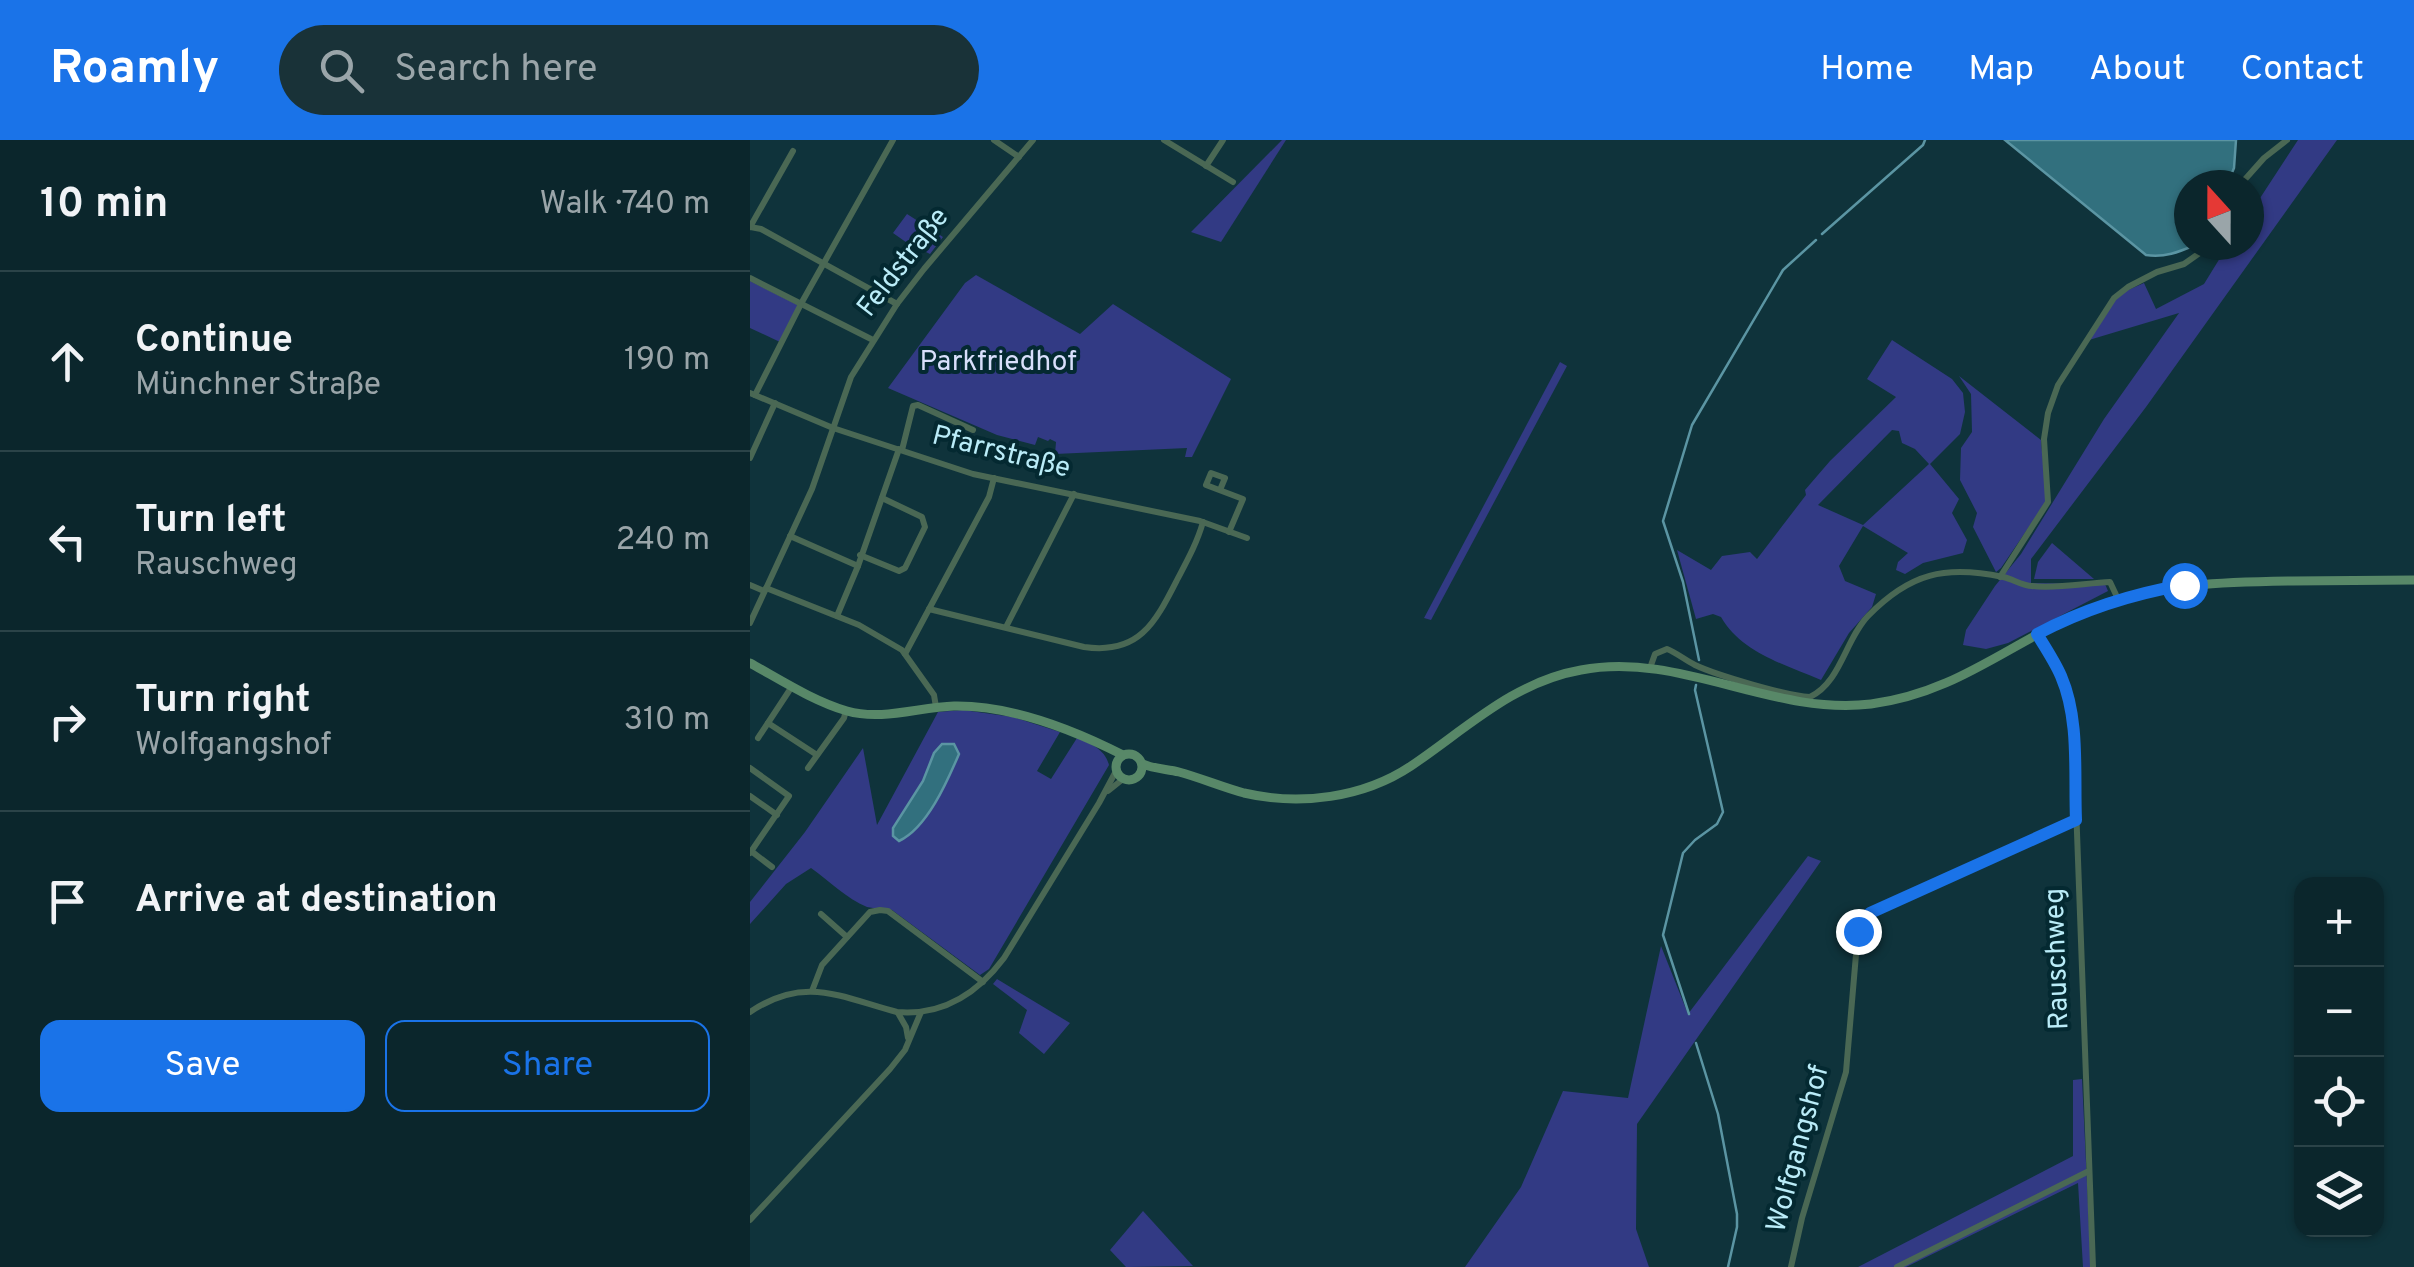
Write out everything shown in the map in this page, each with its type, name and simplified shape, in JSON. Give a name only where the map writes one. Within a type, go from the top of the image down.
[{"type":"main road","points":[[1142,768],[1274,798],[1344,794],[1402,772],[1500,702],[1561,674],[1598,667],[1650,668],[1794,702],[1868,704],[1939,687],[2078,614],[2160,589],[2208,582],[2414,580]]},
{"type":"main road","points":[[750,663],[846,710],[882,714],[936,707],[980,707],[1012,712],[1100,744],[1134,780],[1142,768]]},
{"type":"main road","points":[[1120,767],[1136,755],[1142,768]]},
{"type":"street","points":[[752,394],[893,140]]},
{"type":"street","points":[[994,140],[1019,156]]},
{"type":"street","name":"Feldstraße","points":[[750,623],[812,488],[851,376],[897,304],[1033,140]]},
{"type":"street","points":[[1164,140],[1233,182]]},
{"type":"street","points":[[1206,166],[1223,140]]},
{"type":"street","points":[[2253,170],[2287,140]]},
{"type":"street","points":[[792,152],[750,227],[897,304]]},
{"type":"street","points":[[2000,576],[2048,502],[2044,439],[2058,385],[2114,298],[2157,272],[2190,260]]},
{"type":"street","points":[[750,278],[873,340]]},
{"type":"street","name":"Pfarrstraße","points":[[752,394],[833,428],[973,474],[1132,505],[1203,522],[1247,538]]},
{"type":"street","points":[[750,458],[775,404]]},
{"type":"street","points":[[837,616],[913,406],[973,430]]},
{"type":"street","points":[[905,654],[988,498],[994,478]]},
{"type":"street","points":[[1220,490],[1243,499],[1230,532]]},
{"type":"street","points":[[1006,627],[1074,494]]},
{"type":"street","points":[[860,555],[899,571],[905,568],[924,527],[922,517],[882,498]]},
{"type":"street","points":[[930,609],[1110,649],[1134,641],[1154,622],[1187,563],[1203,522]]},
{"type":"street","points":[[790,536],[858,566]]},
{"type":"street","points":[[1650,668],[1655,654],[1667,649],[1705,669],[1810,697],[1831,680],[1853,636],[1869,615],[1908,585],[1936,573],[2000,576],[2030,586],[2110,582],[2118,600]]},
{"type":"street","points":[[750,585],[878,635],[905,654],[934,695],[936,707]]},
{"type":"street","name":"Rauschweg","points":[[2037,634],[2062,677],[2073,724],[2093,1267]]},
{"type":"street","points":[[758,738],[789,691]]},
{"type":"street","points":[[808,768],[846,710]]},
{"type":"street","points":[[768,723],[817,755]]},
{"type":"street","points":[[750,1012],[783,994],[812,991],[898,1012],[947,1006],[970,993],[1004,958],[1120,767]]},
{"type":"street","points":[[750,768],[790,796],[751,851],[772,867]]},
{"type":"street","points":[[750,796],[777,815]]},
{"type":"street","name":"Wolfgangshof","points":[[1791,1267],[1846,1072],[1858,931],[1863,919],[2076,820]]},
{"type":"street","points":[[812,991],[822,965],[870,912],[880,910],[983,982]]},
{"type":"street","points":[[821,914],[846,937]]},
{"type":"street","points":[[898,1012],[909,1041]]},
{"type":"street","points":[[750,1220],[902,1055],[921,1012]]},
{"type":"street","points":[[1897,1267],[2089,1170]]},
{"type":"green space","points":[[1286,140],[1221,242],[1191,232]]},
{"type":"green space","points":[[2298,140],[2337,140],[2264,242],[2264,192]]},
{"type":"green space","points":[[907,214],[943,237],[930,254],[920,252],[893,233]]},
{"type":"green space","points":[[2219,260],[2251,260],[2031,559],[2031,583],[2105,584],[2108,591],[2008,643],[1986,649],[1963,645],[1966,630],[2021,554],[2104,419],[2179,313],[2089,340],[2119,294],[2144,283],[2156,309],[2204,284]]},
{"type":"green space","name":"Parkfriedhof","points":[[976,275],[1080,334],[1113,304],[1231,379],[1192,457],[1185,457],[1187,448],[1055,454],[1056,442],[1050,439],[1038,437],[1035,445],[997,435],[888,388],[965,283]]},
{"type":"green space","points":[[750,281],[798,305],[780,342],[750,328]]},
{"type":"green space","points":[[1892,340],[1952,379],[1963,393],[1965,412],[1960,434],[1930,464],[1959,499],[1952,513],[1967,540],[1963,553],[1923,563],[1905,574],[1896,570],[1908,553],[1863,526],[1839,566],[1845,581],[1876,594],[1872,607],[1849,633],[1821,680],[1752,649],[1721,617],[1713,614],[1696,619],[1677,550],[1711,570],[1722,556],[1750,552],[1757,559],[1806,495],[1805,490],[1896,397],[1867,379]],"holes":[[[1892,430],[1899,431],[1902,443],[1915,449],[1929,464],[1863,525],[1818,505]]]},
{"type":"green space","points":[[1560,362],[1567,366],[1431,620],[1424,618]]},
{"type":"green space","points":[[1959,376],[2041,440],[2046,502],[1996,572],[1973,527],[1977,513],[1960,480],[1961,448],[1972,432],[1971,394]]},
{"type":"green space","points":[[2052,543],[2094,579],[2034,579],[2038,562]]},
{"type":"green space","points":[[963,710],[1013,717],[1060,732],[1037,771],[1051,779],[1077,738],[1101,751],[1109,765],[989,969],[980,975],[892,910],[860,904],[811,868],[786,884],[750,924],[750,902],[863,748],[877,825],[938,712]]},
{"type":"green space","points":[[1808,856],[1821,861],[1637,1124],[1636,1229],[1649,1267],[1465,1267],[1521,1187],[1563,1091],[1628,1098],[1661,946],[1688,1014]]},
{"type":"green space","points":[[997,979],[1070,1023],[1044,1054],[1019,1033],[1027,1010],[993,984]]},
{"type":"green space","points":[[2082,1079],[2091,1267],[2083,1267],[2078,1183],[1906,1267],[1858,1267],[2073,1156],[2073,1080]]},
{"type":"green space","points":[[1143,1211],[1193,1266],[1126,1267],[1110,1250]]},
{"type":"water","points":[[2005,140],[2236,140],[2233,170],[2174,170],[2174,253],[2146,255]]},
{"type":"water","points":[[942,744],[954,744],[959,754],[927,815],[899,841],[893,836],[893,828]]},
{"type":"waterway","points":[[1822,234],[1925,140]]},
{"type":"waterway","points":[[1699,660],[1683,582],[1663,521],[1692,425],[1783,270],[1816,240]]},
{"type":"waterway","points":[[1689,1014],[1663,935],[1683,853],[1717,824],[1723,812],[1696,685]]},
{"type":"waterway","points":[[1696,1043],[1718,1114],[1737,1214],[1728,1267]]},
{"type":"route","points":[[1858,931],[1870,913],[2076,820],[2073,724],[2068,698],[2062,677],[2037,634],[2098,606],[2184,585]]}]
